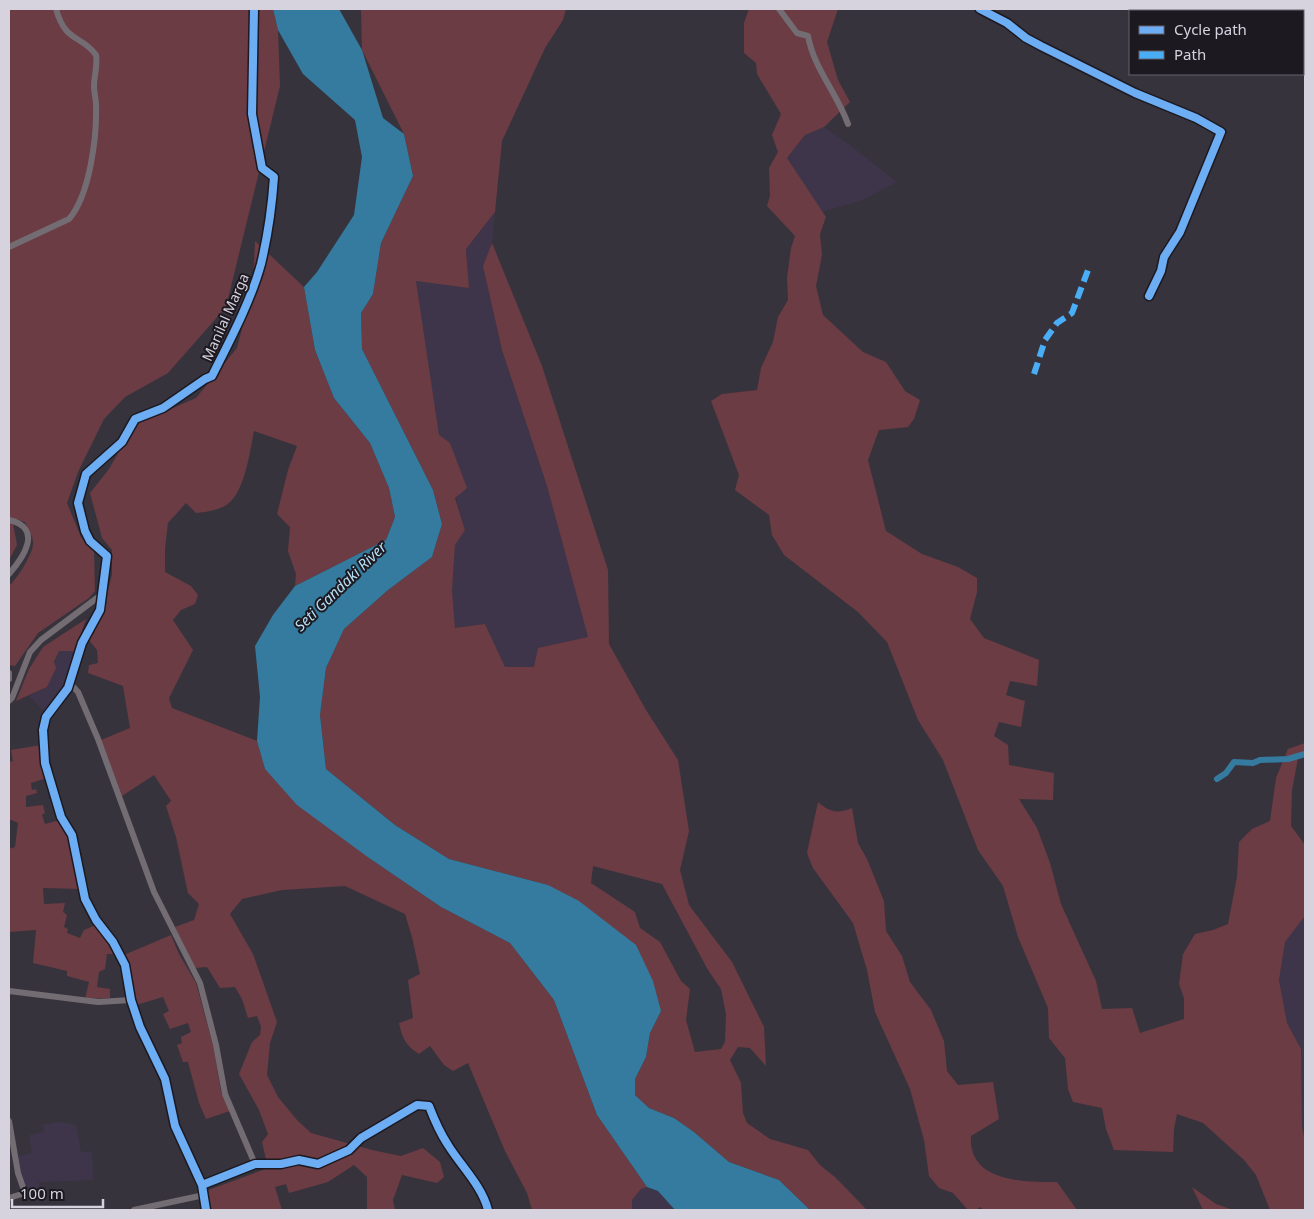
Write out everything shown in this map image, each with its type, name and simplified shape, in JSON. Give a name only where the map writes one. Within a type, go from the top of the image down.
[{"type":"street","points":[[9,248],[68,219],[75,211],[82,196],[94,148],[96,55],[88,47],[68,34],[56,9]]},
{"type":"street","name":"Manilal Marga","points":[[101,596],[107,556],[90,541],[85,531],[78,503],[86,474],[122,442],[135,419],[164,408],[212,376],[228,345],[260,266],[271,213],[274,177],[262,168],[252,114],[254,9]]},
{"type":"street","points":[[779,9],[797,33],[808,36],[811,52],[837,97],[848,124]]},
{"type":"street","points":[[980,9],[1007,23],[1026,38],[1041,46],[1135,93],[1196,118],[1221,132],[1180,232],[1164,257],[1161,271],[1150,296]]},
{"type":"street","points":[[9,520],[18,523],[27,534],[28,542],[22,559],[9,574]]},
{"type":"street","points":[[101,596],[100,610],[82,643],[68,688],[60,702],[46,717],[43,730],[45,763],[61,817],[72,835],[86,899],[96,920],[121,955],[125,965],[131,1000],[140,1027],[165,1079],[175,1126],[202,1185],[206,1210]]},
{"type":"street","points":[[9,701],[12,698],[30,652],[41,640],[101,596]]},
{"type":"street","points":[[9,673],[9,679]]},
{"type":"street","points":[[69,682],[78,692],[98,739],[154,892],[200,984],[216,1045],[225,1094],[255,1164]]},
{"type":"street","points":[[9,991],[98,1002],[131,1000]]},
{"type":"street","points":[[202,1185],[255,1164],[280,1164],[299,1160],[318,1164],[349,1150],[361,1138],[417,1105],[429,1106],[448,1145],[473,1180],[488,1210]]},
{"type":"street","points":[[9,1121],[18,1173],[25,1194],[9,1198]]},
{"type":"street","points":[[134,1210],[204,1195]]},
{"type":"shaded area","points":[[9,9],[273,9],[278,30],[280,86],[226,307],[168,373],[125,397],[104,419],[78,472],[67,503],[81,537],[94,552],[95,591],[89,598],[38,633],[15,666],[9,665],[9,586],[27,561],[33,542],[25,522],[12,518],[17,545],[9,560]]},
{"type":"shaded area","points":[[361,9],[566,9],[563,20],[545,48],[502,141],[495,212],[466,249],[469,288],[416,281],[439,435],[450,443],[467,488],[455,498],[465,530],[455,545],[452,591],[455,628],[485,624],[505,667],[534,667],[538,648],[588,637],[547,486],[502,350],[483,266],[492,243],[542,366],[608,570],[609,644],[646,710],[678,760],[689,831],[680,870],[689,905],[732,962],[764,1027],[766,1066],[750,1048],[738,1047],[730,1060],[741,1083],[743,1113],[747,1123],[770,1139],[808,1150],[820,1165],[836,1178],[867,1210],[810,1210],[779,1180],[729,1162],[694,1132],[674,1118],[649,1108],[635,1095],[635,1079],[646,1057],[650,1033],[661,1011],[548,885],[449,859],[395,825],[326,769],[320,715],[326,668],[344,629],[388,590],[432,557],[442,524],[433,490],[362,349],[361,313],[373,294],[381,243],[413,176],[404,134],[362,50]],"holes":[[[593,866],[662,884],[708,970],[721,989],[726,1014],[725,1042],[721,1049],[695,1052],[686,1020],[690,989],[681,981],[660,942],[640,928],[635,912],[591,883]]]},
{"type":"shaded area","points":[[749,9],[838,9],[827,42],[838,80],[850,102],[824,127],[805,135],[787,158],[826,217],[820,234],[822,255],[816,286],[823,315],[863,352],[886,362],[905,391],[920,400],[914,419],[908,427],[879,430],[868,460],[886,531],[922,554],[958,567],[977,578],[977,592],[970,619],[984,638],[1039,660],[1037,686],[1010,681],[1006,695],[1025,701],[1021,727],[999,722],[994,736],[1008,745],[1009,765],[1054,773],[1053,800],[1019,799],[1037,828],[1050,863],[1061,904],[1096,981],[1102,1009],[1132,1008],[1140,1033],[1184,1019],[1184,998],[1179,984],[1183,954],[1195,934],[1228,924],[1237,877],[1239,842],[1252,829],[1270,821],[1276,778],[1288,749],[1305,743],[1305,754],[1299,753],[1292,790],[1291,826],[1305,845],[1305,916],[1285,942],[1279,980],[1287,1023],[1301,1049],[1302,1127],[1305,1141],[1305,1210],[1270,1210],[1256,1175],[1244,1160],[1203,1123],[1177,1114],[1173,1152],[1114,1150],[1106,1129],[1102,1108],[1073,1102],[1068,1089],[1065,1058],[1049,1038],[1048,1008],[1018,937],[1003,886],[978,850],[943,760],[918,720],[887,642],[858,612],[784,555],[772,535],[769,515],[735,490],[739,475],[711,401],[722,394],[757,390],[761,368],[773,342],[778,317],[788,300],[787,278],[791,248],[795,236],[767,206],[770,196],[769,168],[778,152],[772,135],[781,114],[757,74],[756,63],[744,53],[744,23]]},
{"type":"shaded area","points":[[1305,9],[1305,63],[1304,10],[1280,10]]},
{"type":"shaded area","points":[[824,127],[897,182],[860,201],[821,212],[787,158],[805,135]]},
{"type":"shaded area","points":[[495,212],[492,243],[483,266],[502,350],[547,486],[588,637],[539,648],[534,667],[505,667],[485,624],[455,628],[452,591],[455,545],[465,530],[439,436],[416,281],[469,288],[466,249]]},
{"type":"shaded area","points":[[255,241],[304,287],[315,350],[334,398],[370,443],[389,488],[395,517],[386,540],[295,586],[296,574],[288,551],[290,527],[277,514],[288,470],[297,446],[254,431],[243,480],[235,497],[218,509],[196,513],[186,503],[168,523],[165,572],[191,586],[198,595],[195,604],[181,610],[173,620],[193,650],[169,698],[172,708],[257,741],[265,769],[369,858],[441,907],[510,943],[554,1000],[597,1115],[647,1187],[641,1189],[632,1200],[632,1210],[532,1210],[527,1193],[505,1151],[468,1063],[453,1071],[444,1065],[430,1046],[419,1054],[408,1045],[403,1037],[399,1023],[413,1018],[408,980],[420,974],[405,914],[345,886],[282,890],[242,899],[230,914],[253,954],[277,1022],[270,1043],[267,1075],[278,1097],[297,1120],[311,1133],[401,1156],[423,1148],[440,1162],[444,1177],[437,1183],[402,1175],[393,1200],[395,1210],[367,1210],[367,1177],[354,1165],[328,1182],[289,1193],[286,1184],[275,1187],[282,1210],[212,1210],[206,1191],[268,1168],[262,1142],[268,1134],[259,1110],[239,1074],[252,1042],[260,1035],[261,1027],[257,1016],[248,1018],[242,999],[235,987],[220,988],[207,967],[195,968],[175,927],[194,920],[199,904],[188,893],[176,837],[166,806],[171,801],[154,775],[122,796],[101,740],[130,728],[123,686],[88,673],[89,665],[98,663],[97,650],[88,639],[101,616],[112,575],[112,550],[102,538],[90,493],[109,469],[134,425],[196,398],[237,348],[253,287]]},
{"type":"shaded area","points":[[86,619],[75,651],[59,651],[54,662],[56,668],[47,687],[16,701],[29,669],[43,647]]},
{"type":"shaded area","points":[[59,651],[75,651],[70,674],[61,694],[46,713],[29,696],[47,687]]},
{"type":"shaded area","points":[[41,745],[47,778],[31,783],[32,790],[36,789],[37,793],[26,796],[26,807],[43,805],[45,813],[42,815],[45,824],[60,820],[71,844],[79,889],[43,888],[44,904],[65,903],[63,912],[67,915],[64,927],[68,929],[67,933],[80,938],[84,930],[96,925],[115,954],[107,954],[105,969],[99,972],[97,987],[110,989],[110,998],[85,999],[89,982],[67,976],[67,971],[33,963],[36,930],[9,932],[9,849],[15,847],[18,823],[9,819],[9,762],[13,761],[11,750]]},
{"type":"shaded area","points":[[818,802],[834,811],[852,808],[858,843],[867,859],[884,901],[886,931],[902,956],[910,982],[931,1010],[944,1041],[947,1071],[958,1085],[993,1082],[999,1119],[971,1136],[972,1151],[978,1163],[988,1171],[1014,1180],[1057,1182],[1077,1210],[984,1210],[980,1207],[976,1210],[968,1210],[953,1193],[939,1188],[929,1176],[924,1140],[910,1089],[875,1012],[867,970],[853,923],[813,868],[807,853]]},
{"type":"shaded area","points":[[1305,916],[1305,1141],[1302,1127],[1301,1049],[1287,1023],[1279,980],[1285,942]]},
{"type":"shaded area","points":[[171,935],[179,954],[196,983],[214,1049],[221,1092],[230,1111],[206,1119],[199,1103],[188,1062],[183,1062],[177,1045],[182,1043],[181,1037],[191,1032],[188,1023],[170,1029],[163,1014],[169,1011],[163,997],[136,1005],[124,955]]},
{"type":"shaded area","points":[[60,1122],[76,1125],[81,1152],[92,1152],[93,1180],[39,1182],[39,1191],[26,1192],[17,1157],[32,1153],[29,1135],[44,1132],[43,1125]]},
{"type":"shaded area","points":[[647,1187],[658,1191],[675,1210],[632,1210],[632,1200],[641,1189]]},
{"type":"shaded area","points":[[1192,1187],[1216,1204],[1233,1210],[1203,1210]]},
{"type":"water","name":"Seti Gandaki River","points":[[273,9],[339,9],[362,50],[383,118],[404,134],[413,176],[381,243],[373,294],[361,313],[362,349],[433,490],[442,524],[432,557],[388,590],[344,629],[326,668],[320,715],[326,769],[395,825],[449,859],[548,885],[579,901],[636,945],[653,981],[661,1011],[650,1033],[646,1057],[635,1079],[635,1095],[649,1108],[674,1118],[694,1132],[729,1162],[779,1180],[810,1210],[675,1210],[658,1191],[647,1187],[597,1115],[554,1000],[510,943],[441,907],[369,858],[297,805],[265,769],[257,741],[260,697],[255,646],[273,615],[295,586],[386,540],[395,517],[389,488],[370,443],[334,398],[315,350],[304,287],[317,272],[354,215],[362,157],[355,120],[303,74],[278,30]]},
{"type":"waterway","points":[[1217,779],[1226,773],[1234,762],[1253,763],[1260,760],[1288,759],[1305,754]]},
{"type":"marked path","points":[[1034,374],[1045,340],[1057,323],[1072,313],[1088,270]]},
{"type":"cycle path","points":[[206,1210],[202,1185],[175,1126],[165,1079],[140,1027],[131,1000],[125,965],[113,942],[96,920],[85,899],[72,835],[61,817],[45,763],[43,730],[46,717],[68,688],[82,643],[100,610],[107,556],[90,541],[85,531],[78,503],[86,474],[122,442],[135,419],[163,408],[212,376],[246,307],[257,278],[266,242],[274,177],[262,168],[252,114],[254,9]]},
{"type":"cycle path","points":[[980,9],[1007,23],[1026,38],[1041,46],[1135,93],[1196,118],[1221,132],[1180,232],[1164,257],[1161,271],[1149,296]]},
{"type":"cycle path","points":[[202,1185],[255,1164],[281,1164],[299,1160],[318,1164],[349,1150],[361,1138],[417,1105],[429,1106],[442,1136],[476,1184],[488,1210]]}]
